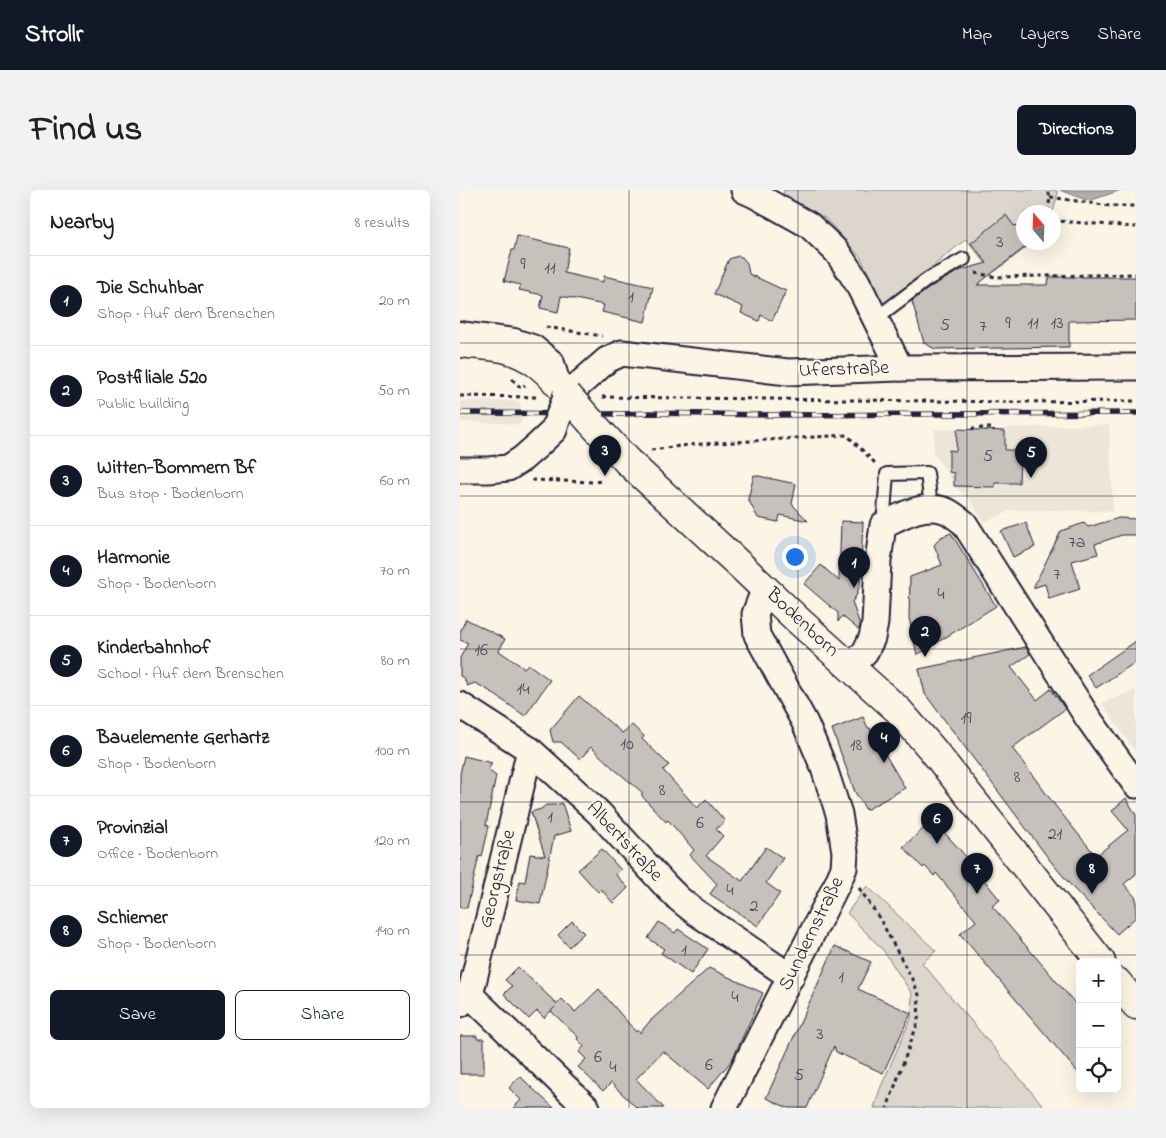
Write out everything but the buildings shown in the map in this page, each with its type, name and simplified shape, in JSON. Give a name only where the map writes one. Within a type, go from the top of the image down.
[{"type":"main road","name":"Bodenborn","points":[[460,343],[502,348],[526,356],[568,387],[591,422],[627,461],[898,710],[932,748],[1098,958]]},
{"type":"main road","points":[[1121,987],[1136,1005]]},
{"type":"street","points":[[744,190],[809,225],[837,252],[857,282],[900,368]]},
{"type":"street","name":"Uferstraße","points":[[568,387],[607,360],[622,353],[788,372],[900,368],[1136,367]]},
{"type":"street","points":[[460,470],[508,468],[522,459],[554,430],[568,387]]},
{"type":"street","points":[[850,667],[865,652],[872,638],[875,624],[878,561],[883,525],[910,512],[938,509],[964,523],[1088,718],[1136,785]]},
{"type":"street","name":"Sundernstraße","points":[[724,1108],[838,882],[844,868],[846,852],[839,814],[824,768],[805,723],[757,635],[755,614],[765,588]]},
{"type":"street","name":"Albertstraße","points":[[460,704],[530,750],[598,812],[679,899],[791,977]]},
{"type":"street","name":"Georgstraße","points":[[465,999],[530,750]]},
{"type":"street","points":[[465,999],[587,1108]]},
{"type":"lane","points":[[875,319],[928,279],[964,259]]},
{"type":"lane","points":[[460,328],[515,335],[536,342],[557,359],[568,387]]},
{"type":"lane","points":[[883,525],[887,474],[927,473],[938,509]]},
{"type":"path","points":[[1048,190],[1050,197],[1049,205]]},
{"type":"path","points":[[1050,197],[1110,206],[1136,206]]},
{"type":"path","points":[[1061,221],[1136,227]]},
{"type":"path","points":[[974,273],[996,277],[1136,274]]},
{"type":"path","points":[[546,327],[610,338]]},
{"type":"path","points":[[460,396],[517,396]]},
{"type":"path","points":[[622,397],[1014,402],[1136,401]]},
{"type":"path","points":[[973,430],[974,428],[991,428]]},
{"type":"path","points":[[650,450],[847,435],[887,474]]},
{"type":"path","points":[[530,480],[603,481]]},
{"type":"path","points":[[844,868],[880,919],[919,995],[918,1022],[887,1108]]},
{"type":"shaded area","points":[[784,190],[1054,190],[1058,192],[1055,205],[1016,205],[1016,250],[1023,250],[997,270],[993,272],[966,239],[884,306],[861,258],[826,219],[783,194]]},
{"type":"shaded area","points":[[1060,190],[1121,190],[1089,201]]},
{"type":"shaded area","points":[[460,401],[519,401],[521,424],[460,422]]},
{"type":"shaded area","points":[[1109,425],[1113,511],[1012,510],[984,522],[970,500],[954,486],[946,470],[933,453],[935,429],[1005,431],[1005,428]]},
{"type":"shaded area","points":[[1136,690],[1136,753],[1102,703]]},
{"type":"shaded area","points":[[867,886],[936,951],[922,963],[1045,1108],[874,1108],[880,1089],[911,1018],[912,994],[883,950],[847,913]]},
{"type":"railway","points":[[460,413],[776,415],[1136,413]]},
{"type":"place","name":"Witten-Bommern Bf","points":[[605,476]]},
{"type":"place","name":"Kinderbahnhof","points":[[1031,478]]},
{"type":"place","name":"Die Schuhbar","points":[[854,588]]},
{"type":"place","name":"Postfiliale 520","points":[[925,657]]},
{"type":"place","name":"Harmonie","points":[[884,763]]},
{"type":"place","name":"Bauelemente Gerhartz","points":[[937,844]]},
{"type":"place","name":"Provinzial","points":[[977,894]]},
{"type":"place","name":"Schiemer","points":[[1092,894]]}]
